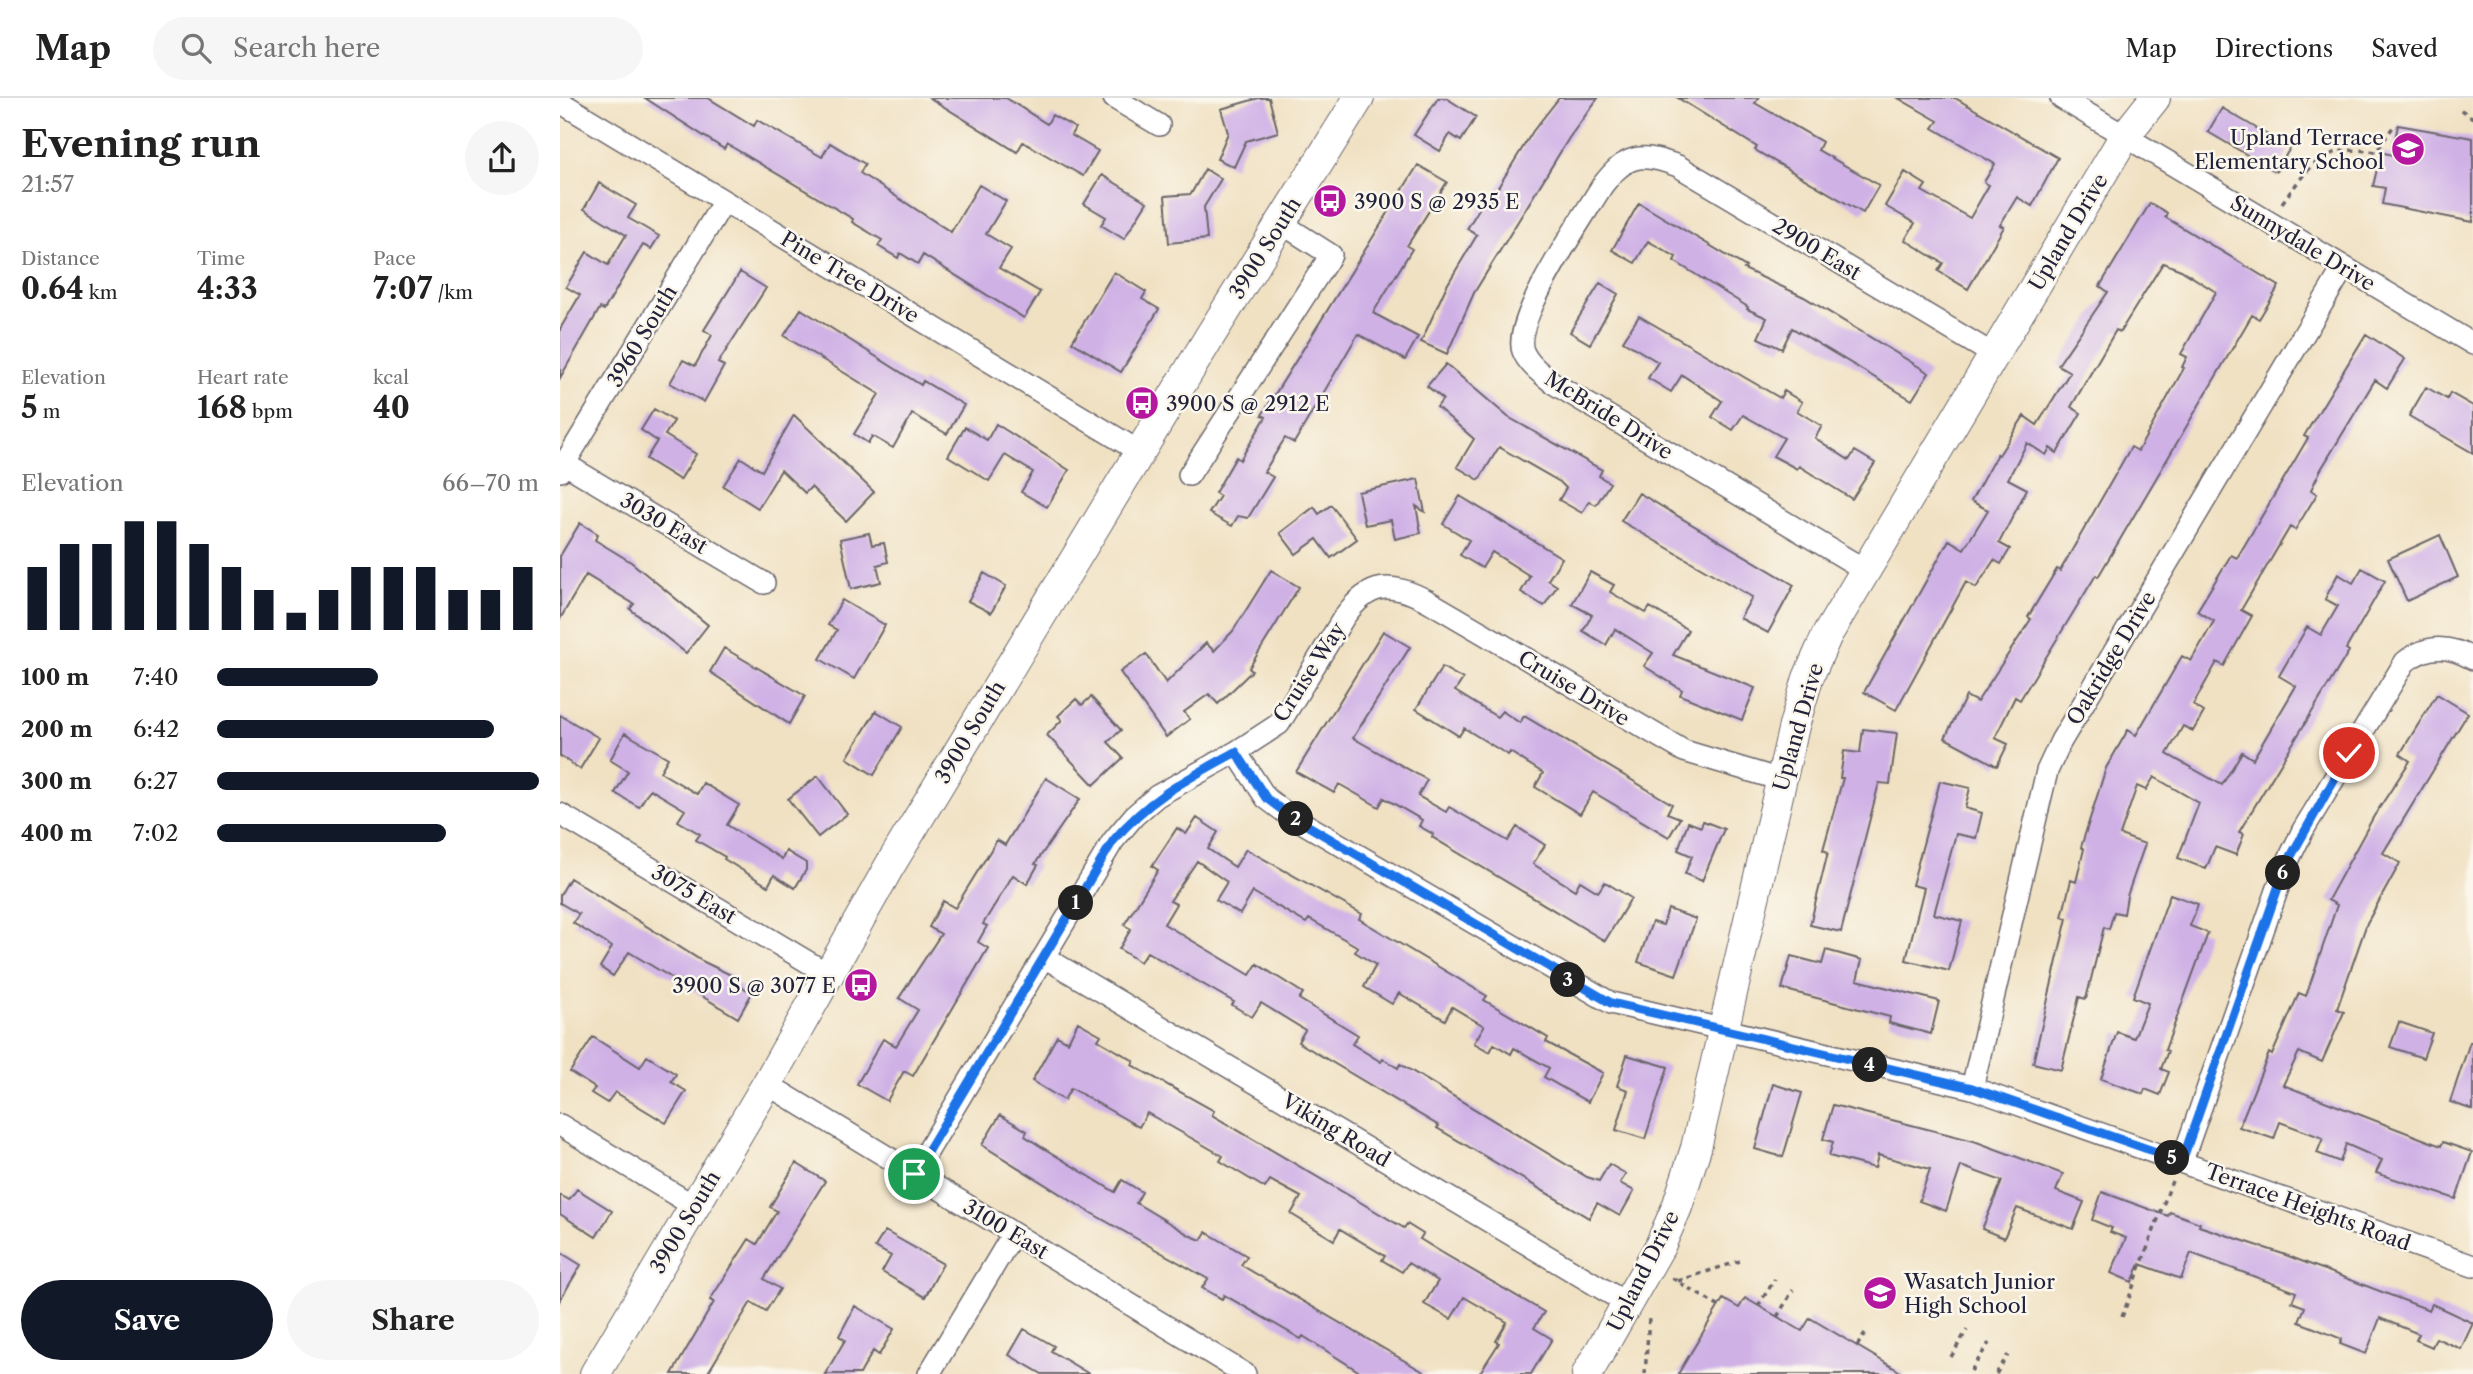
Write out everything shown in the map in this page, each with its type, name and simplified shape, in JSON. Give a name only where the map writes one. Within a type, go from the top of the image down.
[{"type":"main road","name":"3900 South","points":[[595,1374],[767,1084],[828,974],[1140,452],[1359,98]]},
{"type":"main road","name":"Upland Drive","points":[[1587,1374],[1639,1310],[1677,1207],[1696,1148],[1781,779],[1808,678],[1827,635],[2124,137],[2155,98]]},
{"type":"street","points":[[1114,98],[1159,125]]},
{"type":"street","name":"Sunnydale Drive","points":[[2061,98],[2473,344]]},
{"type":"street","name":"Pine Tree Drive","points":[[560,102],[1140,452]]},
{"type":"street","name":"2900 East","points":[[1635,157],[1656,158],[1678,166],[1994,355]]},
{"type":"street","name":"McBride Drive","points":[[1635,157],[1615,169],[1602,186],[1530,307],[1522,330],[1522,351],[1535,369],[1553,383],[1865,570]]},
{"type":"street","name":"3960 South","points":[[562,467],[724,201]]},
{"type":"street","points":[[1189,475],[1331,255],[1281,223]]},
{"type":"street","name":"Oakridge Drive","points":[[1972,1088],[2047,771],[2061,741],[2344,267]]},
{"type":"street","name":"3030 East","points":[[562,467],[764,583]]},
{"type":"street","name":"Cruise Drive","points":[[1373,590],[1389,586],[1404,589],[1428,601],[1684,751],[1716,763],[1781,779]]},
{"type":"street","name":"Cruise Way","points":[[914,1174],[1113,841],[1134,816],[1157,796],[1236,752],[1279,724],[1344,617],[1356,600],[1373,590]]},
{"type":"street","points":[[2178,1169],[2286,865],[2303,830],[2395,676],[2416,653],[2432,648],[2447,648],[2473,659]]},
{"type":"street","name":"Terrace Heights Road","points":[[1236,752],[1266,798],[1286,813],[1611,1003],[1639,1013],[1972,1088],[2178,1169],[2473,1266]]},
{"type":"street","name":"3075 East","points":[[560,814],[828,974]]},
{"type":"street","name":"Viking Road","points":[[1044,957],[1639,1310]]},
{"type":"street","name":"3100 East","points":[[767,1084],[1245,1374]]},
{"type":"street","points":[[560,1125],[694,1206]]},
{"type":"street","points":[[929,1374],[1013,1234]]},
{"type":"path","points":[[2461,110],[2473,118]]},
{"type":"path","points":[[2282,203],[2303,176],[2335,150],[2350,148],[2376,152],[2395,124]]},
{"type":"path","points":[[2122,1317],[2178,1169]]},
{"type":"path","points":[[1678,1282],[1743,1260]]},
{"type":"path","points":[[1672,1278],[1718,1306]]},
{"type":"path","points":[[1758,1306],[1774,1279]]},
{"type":"path","points":[[1777,1317],[1793,1290]]},
{"type":"path","points":[[1639,1310],[1645,1374]]},
{"type":"path","points":[[1951,1357],[1968,1330]]},
{"type":"path","points":[[1857,1346],[1866,1334]]},
{"type":"path","points":[[1972,1371],[1989,1343]]},
{"type":"path","points":[[1996,1374],[2008,1354]]},
{"type":"building","points":[[645,98],[708,98],[754,126],[757,120],[822,157],[830,143],[865,164],[860,173],[951,232],[979,185],[1006,201],[986,234],[1011,249],[999,268],[1040,292],[1024,318],[923,255],[918,264],[900,253],[898,258],[878,246],[882,240],[852,222],[853,219],[727,144],[724,149]]},
{"type":"building","points":[[930,98],[1006,98],[1047,124],[1052,115],[1075,128],[1071,135],[1098,151],[1083,176],[1023,142],[1017,152]]},
{"type":"building","points":[[1259,98],[1269,98],[1278,132],[1246,141],[1234,167],[1217,159],[1228,133],[1221,109]]},
{"type":"building","points":[[1438,98],[1446,98],[1476,117],[1461,141],[1450,134],[1440,151],[1414,135]]},
{"type":"building","points":[[1559,98],[1598,98],[1569,138],[1474,293],[1447,354],[1421,342],[1446,287],[1477,235],[1467,229],[1483,202],[1487,205],[1533,131]]},
{"type":"building","points":[[1678,98],[1759,98],[1755,103],[1822,142],[1818,150],[1879,185],[1863,213],[1755,150],[1757,147]]},
{"type":"building","points":[[1898,98],[1955,98],[2058,158],[2032,206],[2017,197],[2000,225],[2004,227],[1968,289],[1938,271],[1943,263],[1905,240],[1915,223],[1885,206],[1905,172],[1926,185],[1922,191],[1970,218],[1989,185],[1984,182],[1995,164],[1933,128],[1938,121]]},
{"type":"building","points":[[2222,108],[2290,148],[2276,172],[2208,132]]},
{"type":"building","name":"Upland Terrace Elementary School","points":[[2398,125],[2473,138],[2473,222],[2382,204],[2385,188],[2373,186],[2381,152],[2392,155]]},
{"type":"building","points":[[1418,165],[1447,182],[1407,246],[1412,249],[1373,313],[1418,337],[1405,360],[1358,334],[1294,443],[1285,438],[1264,472],[1273,477],[1248,518],[1238,516],[1232,526],[1209,513],[1220,496],[1215,493],[1236,457],[1240,460],[1266,417],[1262,415]]},
{"type":"building","points":[[1205,169],[1221,179],[1204,207],[1207,239],[1169,243],[1165,196],[1191,194]]},
{"type":"building","points":[[1102,175],[1147,202],[1124,239],[1101,225],[1106,217],[1084,204]]},
{"type":"building","points":[[599,183],[636,205],[628,218],[659,236],[651,249],[643,245],[604,310],[600,308],[560,378],[560,329],[580,295],[566,287],[587,252],[608,265],[626,235],[584,209]]},
{"type":"building","points":[[1639,203],[1746,267],[1744,269],[1804,297],[1929,373],[1912,400],[1792,328],[1782,349],[1758,338],[1767,318],[1747,309],[1748,307],[1674,261],[1676,257],[1648,241],[1635,263],[1612,250]]},
{"type":"building","points":[[2150,203],[2167,213],[2165,217],[2279,286],[2259,319],[2252,315],[2098,577],[2096,575],[2020,700],[2015,697],[1995,738],[2008,744],[1997,766],[1945,738],[1966,696],[1977,702],[2031,619],[2028,617],[2057,569],[2060,571],[2131,447],[2138,451],[2184,368],[2182,367],[2187,357],[2181,354],[2216,292],[2181,270],[2163,263],[2120,332],[2116,330],[2071,407],[2081,413],[2057,453],[2050,448],[2046,455],[2027,443],[2008,479],[2027,489],[1999,543],[2010,549],[2001,564],[1994,560],[1976,588],[1966,582],[1896,710],[1864,692],[1949,540],[1964,549],[1988,510],[1971,501],[1997,454],[1999,455],[2024,416],[2037,425],[2070,372],[2058,365],[2108,292],[2100,286]]},
{"type":"building","points":[[740,272],[766,288],[718,363],[724,366],[704,402],[670,383],[683,360],[695,366],[712,335],[704,330]]},
{"type":"building","points":[[1114,272],[1146,292],[1142,299],[1159,309],[1121,372],[1072,342]]},
{"type":"building","points":[[1600,283],[1618,294],[1590,344],[1570,332]]},
{"type":"building","points":[[801,309],[921,385],[923,381],[964,405],[947,434],[912,414],[893,448],[872,436],[868,443],[854,434],[879,394],[784,336]]},
{"type":"building","points":[[1639,316],[1780,398],[1784,391],[1802,402],[1797,411],[1822,426],[1815,438],[1849,460],[1855,451],[1875,463],[1852,499],[1799,466],[1797,469],[1773,456],[1784,438],[1743,415],[1733,430],[1712,417],[1722,401],[1682,375],[1671,392],[1648,378],[1658,362],[1623,341]]},
{"type":"building","points":[[2366,334],[2405,359],[2387,388],[2375,380],[2320,471],[2311,490],[2317,494],[2295,530],[2290,527],[2241,610],[2252,616],[2224,666],[2217,662],[2193,705],[2204,712],[2193,731],[2183,726],[2167,754],[2222,785],[2242,752],[2253,759],[2296,686],[2279,676],[2307,627],[2321,635],[2338,606],[2325,599],[2338,574],[2353,583],[2362,568],[2385,581],[2346,649],[2349,651],[2239,832],[2244,834],[2236,855],[2215,847],[2206,869],[2178,858],[2199,803],[2154,777],[2146,790],[2137,786],[2120,835],[2145,844],[2127,896],[2124,914],[2114,912],[2109,929],[2104,927],[2086,999],[2079,997],[2061,1070],[2033,1063],[2067,918],[2062,917],[2071,880],[2076,882],[2084,849],[2081,847],[2106,768],[2128,730],[2136,735],[2182,656],[2191,661],[2214,621],[2197,611],[2231,555],[2237,558],[2308,438],[2304,436]]},
{"type":"building","points":[[1446,364],[1508,417],[1602,470],[1599,476],[1610,483],[1596,505],[1589,501],[1582,513],[1559,500],[1566,488],[1560,482],[1499,447],[1479,480],[1457,467],[1474,439],[1437,407],[1443,399],[1427,386]]},
{"type":"building","points":[[2426,387],[2447,399],[2450,393],[2473,406],[2473,453],[2409,416]]},
{"type":"building","points":[[654,409],[674,421],[665,435],[696,454],[680,480],[646,459],[657,441],[641,430]]},
{"type":"building","points":[[794,415],[874,492],[846,521],[811,487],[805,493],[781,470],[758,508],[723,486],[741,458],[762,471]]},
{"type":"building","points":[[996,424],[1069,470],[1047,507],[1021,492],[1033,472],[1005,455],[989,481],[948,456],[965,427],[987,440]]},
{"type":"building","points":[[1418,479],[1425,512],[1416,506],[1421,533],[1395,539],[1391,520],[1365,525],[1358,492]]},
{"type":"building","points":[[1639,493],[1794,585],[1768,633],[1740,618],[1752,597],[1621,521]]},
{"type":"building","points":[[1460,496],[1562,558],[1548,580],[1557,586],[1544,606],[1521,592],[1530,576],[1492,552],[1482,568],[1460,555],[1469,540],[1443,524]]},
{"type":"building","points":[[1331,505],[1357,539],[1331,558],[1317,539],[1296,554],[1280,533],[1314,507],[1319,514]]},
{"type":"building","points":[[580,523],[598,534],[595,540],[631,562],[708,625],[686,653],[630,609],[634,604],[586,575],[560,619],[560,556]]},
{"type":"building","points":[[869,533],[872,545],[884,543],[888,562],[877,565],[881,582],[851,589],[840,539]]},
{"type":"building","points":[[2440,535],[2458,577],[2407,601],[2388,559]]},
{"type":"building","points":[[1271,570],[1299,587],[1249,668],[1252,671],[1218,704],[1209,694],[1184,712],[1190,719],[1166,737],[1120,672],[1146,654],[1166,683],[1206,643],[1214,651],[1233,631]]},
{"type":"building","points":[[1590,572],[1614,585],[1610,592],[1646,613],[1650,607],[1688,630],[1673,655],[1755,688],[1742,720],[1680,695],[1682,690],[1644,666],[1653,653],[1615,629],[1606,645],[1583,631],[1592,615],[1572,604]]},
{"type":"building","points":[[984,573],[1006,586],[991,613],[968,601]]},
{"type":"building","points":[[842,600],[885,625],[854,679],[820,659],[837,630],[828,625]]},
{"type":"building","points":[[1383,631],[1410,647],[1353,738],[1427,780],[1418,796],[1446,812],[1449,807],[1508,841],[1517,827],[1545,845],[1533,864],[1575,890],[1580,881],[1598,892],[1605,882],[1631,898],[1605,941],[1432,837],[1433,834],[1419,826],[1422,820],[1384,798],[1379,807],[1339,784],[1334,793],[1296,772]]},
{"type":"building","points":[[724,648],[805,696],[789,724],[710,672]]},
{"type":"building","points":[[1442,667],[1463,679],[1455,691],[1497,717],[1502,711],[1520,723],[1524,716],[1672,804],[1667,813],[1680,818],[1669,837],[1593,792],[1580,814],[1535,787],[1543,773],[1464,728],[1459,736],[1416,709]]},
{"type":"building","points":[[2437,694],[2468,713],[2383,853],[2400,863],[2367,923],[2337,1009],[2344,1012],[2322,1062],[2299,1052],[2283,1085],[2441,1146],[2443,1142],[2472,1152],[2456,1199],[2376,1173],[2382,1160],[2346,1144],[2340,1162],[2317,1153],[2323,1138],[2280,1122],[2274,1139],[2239,1127],[2269,1053],[2272,1055],[2299,993],[2306,996],[2337,905],[2328,900],[2374,816],[2410,761],[2400,754]]},
{"type":"building","points":[[1091,697],[1121,730],[1108,742],[1123,758],[1094,785],[1047,735],[1062,720],[1058,716],[1076,699],[1082,705]]},
{"type":"building","points":[[876,711],[902,727],[874,775],[847,758]]},
{"type":"building","points":[[560,715],[599,738],[580,769],[560,756]]},
{"type":"building","points":[[1863,729],[1897,733],[1890,784],[1879,783],[1841,932],[1810,925],[1828,852],[1823,850],[1843,778],[1840,778],[1844,751],[1860,753]]},
{"type":"building","points":[[625,733],[668,758],[660,772],[697,794],[703,783],[739,805],[727,825],[782,859],[786,851],[806,863],[806,870],[795,888],[774,875],[768,886],[696,840],[700,834],[678,821],[685,810],[650,789],[639,807],[615,793],[628,771],[610,760]]},
{"type":"building","points":[[818,776],[847,814],[818,837],[788,799]]},
{"type":"building","points":[[1046,778],[1080,799],[1035,864],[1038,865],[1027,884],[1013,875],[983,924],[987,926],[978,942],[988,948],[913,1076],[904,1071],[887,1101],[857,1084],[883,1039],[896,1046],[918,1010],[899,998],[941,934],[929,927],[943,901],[955,908],[997,840],[1005,845]]},
{"type":"building","points":[[1940,781],[1970,788],[1965,808],[1982,813],[1976,838],[1956,834],[1934,914],[1962,921],[1949,971],[1906,960],[1924,888],[1912,885]]},
{"type":"building","points":[[1197,818],[1218,832],[1208,849],[1235,867],[1246,849],[1362,914],[1359,919],[1487,996],[1484,1000],[1548,1038],[1546,1042],[1603,1073],[1588,1102],[1544,1077],[1549,1068],[1514,1048],[1511,1054],[1494,1044],[1490,1052],[1474,1043],[1484,1026],[1452,1007],[1445,1020],[1399,993],[1392,1004],[1364,987],[1376,965],[1355,952],[1358,947],[1309,919],[1306,923],[1253,892],[1240,914],[1216,900],[1227,882],[1197,861],[1170,901],[1176,904],[1164,924],[1250,975],[1257,964],[1303,993],[1299,999],[1358,1035],[1352,1044],[1381,1062],[1383,1059],[1398,1068],[1400,1064],[1587,1177],[1599,1181],[1609,1164],[1626,1174],[1620,1183],[1634,1191],[1620,1216],[1597,1203],[1589,1218],[1437,1128],[1439,1126],[1298,1042],[1305,1030],[1261,1003],[1252,1017],[1232,1005],[1234,1002],[1147,952],[1140,962],[1119,949],[1131,929],[1124,925],[1158,870],[1152,866],[1177,828],[1186,834]]},
{"type":"building","points":[[1703,821],[1724,829],[1702,881],[1685,874],[1692,856],[1678,850],[1688,822],[1701,827]]},
{"type":"building","points":[[570,878],[702,961],[733,976],[731,980],[752,993],[738,1018],[629,952],[613,976],[600,967],[612,947],[573,923],[579,914],[560,903],[560,895]]},
{"type":"building","points":[[2170,894],[2198,904],[2190,926],[2208,933],[2165,1050],[2168,1051],[2161,1069],[2169,1072],[2160,1095],[2145,1089],[2143,1094],[2101,1079],[2117,1032],[2134,1038],[2148,1003],[2133,997]]},
{"type":"building","points":[[1668,909],[1696,919],[1676,975],[1638,962],[1652,922],[1663,925]]},
{"type":"building","points":[[1826,950],[1862,960],[1857,980],[1939,1001],[1931,1034],[1889,1023],[1890,1017],[1782,989],[1791,956],[1822,964]]},
{"type":"building","points":[[1078,1022],[1101,1035],[1098,1040],[1134,1061],[1132,1065],[1214,1111],[1212,1115],[1404,1228],[1407,1224],[1423,1234],[1420,1239],[1544,1312],[1534,1328],[1552,1339],[1531,1374],[1479,1374],[1499,1343],[1496,1341],[1507,1322],[1464,1297],[1451,1319],[1424,1304],[1438,1281],[1408,1263],[1402,1272],[1382,1260],[1385,1256],[1340,1229],[1334,1240],[1291,1214],[1301,1197],[1270,1180],[1265,1188],[1220,1161],[1223,1156],[1147,1113],[1139,1127],[1071,1088],[1064,1100],[1032,1081],[1057,1036],[1068,1042]]},
{"type":"building","points":[[2399,1022],[2432,1033],[2423,1058],[2390,1047]]},
{"type":"building","points":[[593,1037],[640,1067],[647,1056],[676,1074],[671,1082],[686,1091],[666,1123],[615,1092],[607,1103],[591,1093],[595,1088],[570,1072]]},
{"type":"building","points":[[2470,1042],[2473,1042],[2473,1110],[2450,1102]]},
{"type":"building","points":[[1627,1055],[1668,1067],[1645,1139],[1616,1130],[1628,1090],[1617,1086]]},
{"type":"building","points":[[1773,1084],[1802,1093],[1783,1157],[1755,1149]]},
{"type":"building","points":[[1833,1105],[1974,1141],[2063,1174],[2056,1191],[2084,1202],[2073,1229],[2017,1208],[2004,1238],[1982,1229],[2002,1181],[1961,1166],[1946,1211],[1919,1201],[1930,1169],[1878,1155],[1875,1168],[1829,1156],[1833,1142],[1823,1139]]},
{"type":"building","points":[[1000,1115],[1027,1131],[1025,1136],[1115,1192],[1122,1180],[1142,1192],[1136,1203],[1191,1236],[1201,1240],[1206,1232],[1247,1256],[1241,1265],[1427,1374],[1363,1374],[1303,1336],[1301,1339],[1224,1295],[1222,1299],[1202,1288],[1208,1279],[1086,1210],[982,1145]]},
{"type":"building","points":[[796,1163],[825,1181],[764,1279],[780,1289],[766,1311],[751,1302],[707,1374],[672,1374],[714,1302],[710,1300],[749,1239],[757,1244],[777,1211],[770,1207]]},
{"type":"building","points":[[577,1189],[612,1211],[596,1237],[560,1214],[560,1195],[569,1200]]},
{"type":"building","points":[[2102,1192],[2168,1216],[2170,1212],[2200,1223],[2199,1226],[2283,1254],[2429,1310],[2432,1304],[2473,1323],[2461,1349],[2436,1338],[2432,1347],[2416,1340],[2419,1334],[2380,1318],[2366,1354],[2340,1344],[2342,1339],[2299,1322],[2305,1307],[2292,1302],[2296,1292],[2191,1253],[2181,1279],[2140,1264],[2132,1282],[2111,1273],[2126,1238],[2110,1232],[2112,1228],[2092,1220]]},
{"type":"building","points":[[885,1231],[943,1264],[925,1297],[882,1272],[891,1256],[875,1247]]},
{"type":"building","points":[[560,1252],[581,1265],[560,1300]]},
{"type":"building","name":"Wasatch Junior High School","points":[[1745,1298],[1802,1331],[1810,1318],[1904,1374],[1678,1374],[1723,1299],[1739,1308]]},
{"type":"building","points":[[855,1306],[894,1329],[879,1355],[873,1351],[860,1374],[825,1374],[845,1340],[839,1336]]},
{"type":"building","points":[[1024,1329],[1054,1346],[1051,1351],[1089,1374],[1042,1374],[1009,1355]]},
{"type":"place","name":"Upland Terrace Elementary School","points":[[2408,149]]},
{"type":"place","name":"3900 S @ 2935 E","points":[[1330,201]]},
{"type":"place","name":"3900 S @ 2912 E","points":[[1142,403]]},
{"type":"place","name":"3900 S @ 3077 E","points":[[861,985]]},
{"type":"place","name":"Wasatch Junior High School","points":[[1880,1293]]},
{"type":"route","points":[[914,1174],[1113,841],[1134,816],[1157,796],[1236,752],[1250,778],[1266,798],[1286,813],[1611,1003],[1639,1013],[1972,1088],[2182,1161],[2286,865],[2303,830],[2349,753]]}]
